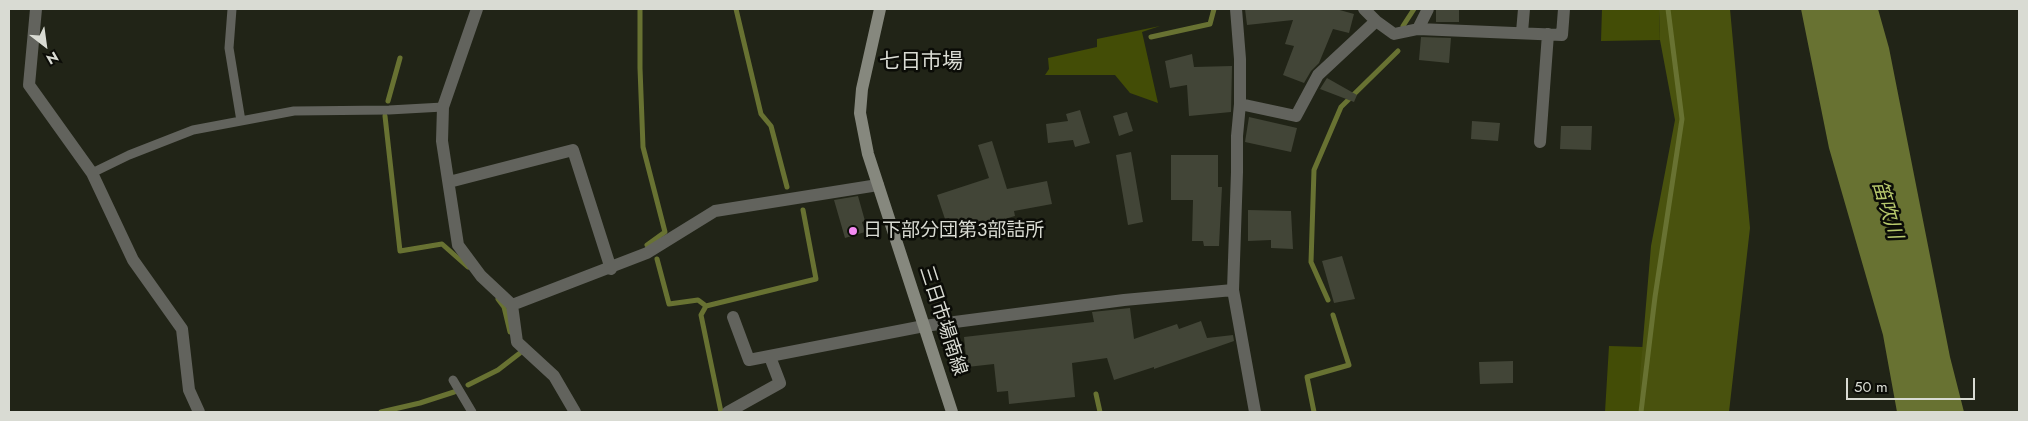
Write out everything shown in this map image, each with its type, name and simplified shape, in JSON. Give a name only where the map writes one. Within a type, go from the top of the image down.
[{"type":"main road","name":"三日市場南線","points":[[880,9],[862,89],[860,113],[868,154],[952,412]]},
{"type":"street","points":[[36,9],[29,85],[92,173],[133,260],[182,329],[190,390],[199,412]]},
{"type":"street","points":[[477,9],[443,107],[442,141],[458,245],[481,276],[512,305],[517,342],[554,376],[575,412]]},
{"type":"street","points":[[1236,9],[1240,59],[1240,104],[1237,136],[1233,290],[1255,412]]},
{"type":"street","points":[[1364,9],[1376,21],[1394,34],[1418,30],[1522,32],[1562,35],[1564,9]]},
{"type":"street","points":[[1418,30],[1428,9]]},
{"type":"street","points":[[1522,32],[1524,9]]},
{"type":"street","points":[[1240,104],[1296,116],[1318,75],[1376,21]]},
{"type":"street","points":[[1540,142],[1548,34]]},
{"type":"street","points":[[449,182],[572,150],[611,269]]},
{"type":"street","points":[[512,305],[574,280],[611,269],[648,253],[715,211],[878,185]]},
{"type":"street","points":[[733,317],[749,360],[924,326],[1124,300],[1233,290]]},
{"type":"street","points":[[728,412],[780,383],[770,357]]},
{"type":"lane","points":[[232,9],[229,48],[241,121]]},
{"type":"lane","points":[[92,173],[129,155],[193,130],[294,111],[390,110],[443,107]]},
{"type":"lane","points":[[453,380],[472,412]]},
{"type":"shaded area","points":[[1602,9],[1659,9],[1660,40],[1601,41]]},
{"type":"shaded area","points":[[1659,9],[1730,9],[1750,228],[1729,412],[1640,412],[1640,375],[1651,246],[1675,120],[1660,40]]},
{"type":"shaded area","points":[[1160,26],[1142,32],[1158,103],[1130,93],[1115,75],[1045,75],[1049,69],[1048,58],[1097,47],[1097,39]]},
{"type":"shaded area","points":[[1609,346],[1643,347],[1640,412],[1605,412]]},
{"type":"water","name":"笛吹川","points":[[1801,9],[1878,9],[1889,48],[1950,357],[1964,412],[1897,412],[1883,335],[1829,148]]},
{"type":"building","points":[[1245,9],[1336,9],[1354,14],[1349,33],[1333,29],[1319,63],[1311,71],[1304,83],[1283,75],[1294,46],[1285,44],[1293,20],[1247,25]]},
{"type":"building","points":[[1436,9],[1459,9],[1459,22],[1436,22]]},
{"type":"building","points":[[1421,37],[1451,38],[1449,63],[1419,60]]},
{"type":"building","points":[[1192,54],[1194,67],[1232,66],[1231,112],[1189,116],[1187,85],[1170,88],[1165,61]]},
{"type":"building","points":[[1327,78],[1357,95],[1354,102],[1320,89]]},
{"type":"building","points":[[1080,110],[1090,143],[1075,147],[1073,140],[1048,143],[1046,124],[1068,121],[1066,114]]},
{"type":"building","points":[[1127,112],[1133,131],[1119,136],[1113,116]]},
{"type":"building","points":[[1249,117],[1297,128],[1291,152],[1245,142]]},
{"type":"building","points":[[1472,121],[1500,123],[1498,141],[1471,139]]},
{"type":"building","points":[[1561,126],[1592,126],[1591,150],[1560,149]]},
{"type":"building","points":[[992,141],[1007,189],[1047,181],[1052,204],[1014,211],[1015,216],[954,234],[949,218],[945,219],[937,195],[989,178],[978,145]]},
{"type":"building","points":[[1131,152],[1143,222],[1128,225],[1116,155]]},
{"type":"building","points":[[1171,155],[1218,155],[1218,187],[1222,187],[1219,246],[1204,246],[1203,241],[1192,241],[1193,200],[1171,200]]},
{"type":"building","points":[[858,196],[865,221],[862,222],[865,232],[845,238],[834,200]]},
{"type":"building","points":[[1248,210],[1291,211],[1293,249],[1271,248],[1271,240],[1248,241]]},
{"type":"building","points":[[1342,256],[1355,299],[1334,303],[1322,261]]},
{"type":"building","points":[[1130,308],[1134,339],[1177,324],[1179,329],[1201,321],[1207,338],[1233,335],[1234,341],[1154,369],[1154,367],[1114,380],[1107,358],[1072,363],[1075,397],[1009,404],[1008,391],[997,392],[994,364],[967,367],[964,337],[1094,322],[1092,312]]},
{"type":"building","points":[[1513,361],[1513,383],[1480,384],[1479,362]]},
{"type":"waterway","points":[[640,9],[643,147],[665,232],[647,245]]},
{"type":"waterway","points":[[736,9],[761,114],[771,126],[787,187]]},
{"type":"waterway","points":[[1151,37],[1210,24],[1214,9]]},
{"type":"waterway","points":[[1403,26],[1414,9]]},
{"type":"waterway","points":[[1641,412],[1655,297],[1682,119],[1668,9]]},
{"type":"waterway","points":[[1328,300],[1311,262],[1314,170],[1341,107],[1398,51]]},
{"type":"waterway","points":[[388,101],[400,58]]},
{"type":"waterway","points":[[385,116],[400,251],[442,244],[468,267]]},
{"type":"waterway","points":[[706,306],[816,279],[803,210]]},
{"type":"waterway","points":[[657,259],[669,304],[698,300],[706,306],[701,315],[721,412]]},
{"type":"waterway","points":[[498,299],[504,307],[510,332]]},
{"type":"waterway","points":[[1314,412],[1307,377],[1349,365],[1333,315]]},
{"type":"waterway","points":[[468,385],[498,370],[520,353]]},
{"type":"waterway","points":[[381,412],[420,403],[454,392]]},
{"type":"waterway","points":[[1096,394],[1100,412]]},
{"type":"place","name":"日下部分団第3部詰所","points":[[853,231]]},
{"type":"district","name":"七日市場","points":[[921,63]]}]
